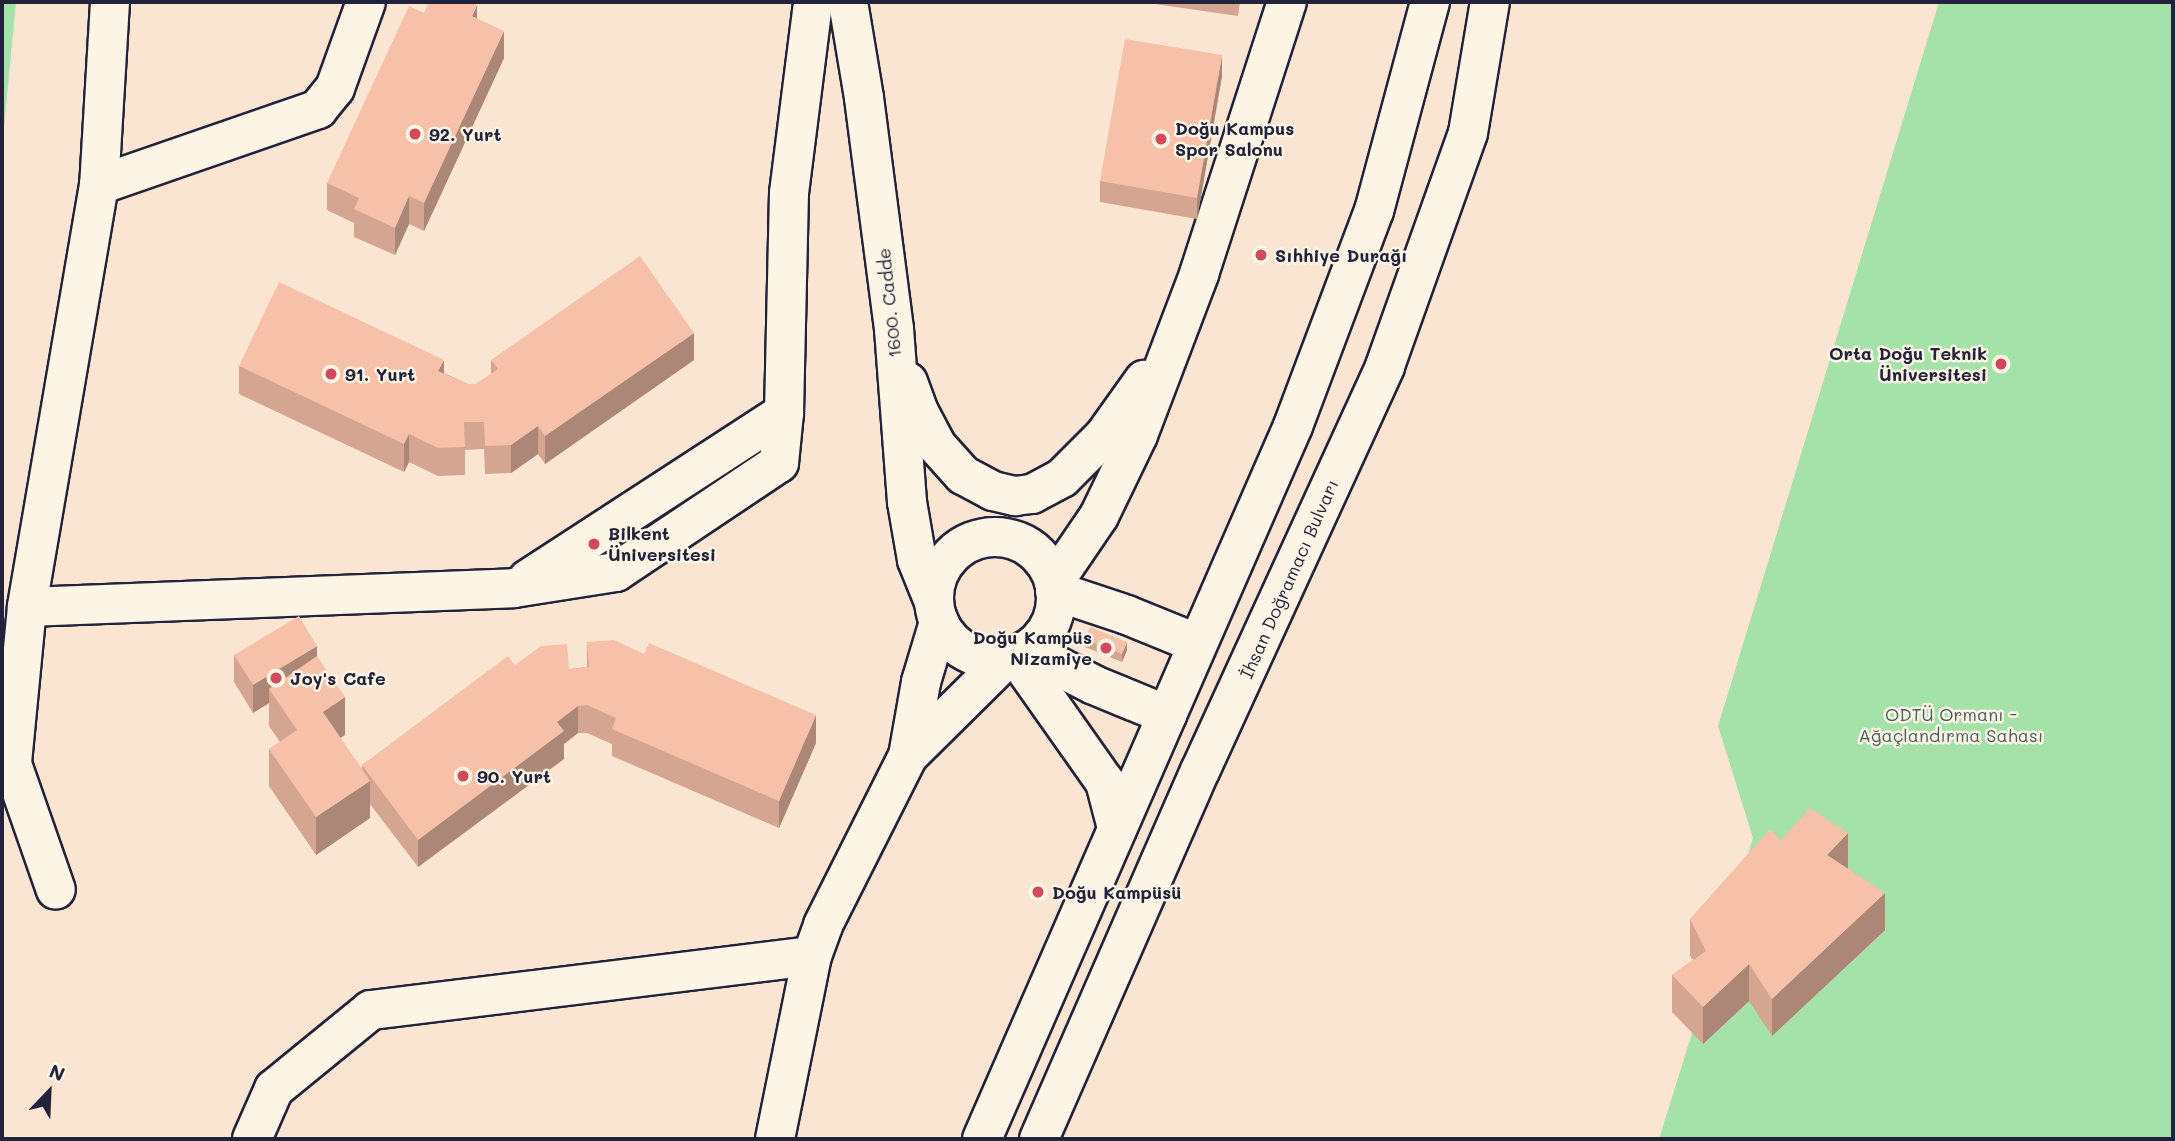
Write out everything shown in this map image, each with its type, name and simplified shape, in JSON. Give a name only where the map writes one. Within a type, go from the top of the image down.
[{"type":"street","points":[[56,890],[12,765],[27,607],[99,184],[110,2]]},
{"type":"street","points":[[99,184],[318,109],[335,88],[366,2]]},
{"type":"street","points":[[27,607],[514,588],[785,412],[789,192],[814,2]]},
{"type":"street","name":"1600. Cadde","points":[[848,2],[864,98],[894,329],[907,502],[917,560],[936,612],[950,639],[967,652],[986,658],[1016,655],[1167,715],[1217,740]]},
{"type":"street","points":[[1054,586],[1100,516],[1138,435],[1177,335],[1287,2]]},
{"type":"street","points":[[982,1139],[1196,643],[1293,426],[1374,211],[1430,2]]},
{"type":"street","name":"İhsan Doğramacı Bulvarı","points":[[1040,1139],[1200,771],[1217,740],[1385,366],[1468,133],[1490,2]]},
{"type":"street","points":[[802,98],[823,82],[843,84],[864,98]]},
{"type":"street","points":[[894,329],[919,412],[937,446],[963,475],[993,491],[1015,496],[1032,494],[1062,478],[1085,457],[1104,436],[1177,335]]},
{"type":"street","points":[[775,1139],[812,956],[823,925],[908,756],[936,612],[936,582],[944,563],[958,549],[975,540],[1005,538],[1032,549],[1045,564],[1054,586],[1052,621],[1042,637],[1016,655],[908,756]]},
{"type":"street","points":[[1054,586],[1251,665]]},
{"type":"street","points":[[1016,655],[1105,782],[1117,828]]},
{"type":"street","points":[[252,1139],[274,1089],[372,1010],[812,956]]},
{"type":"green space","points":[[2,2],[16,2],[2,148]]},
{"type":"green space","name":"ODTÜ Ormanı - Ağaçlandırma Sahası","points":[[1939,2],[2173,2],[2173,1139],[1659,1139],[1753,838],[1718,726]]},
{"type":"building","name":"92. Yurt","points":[[429,2],[470,2],[477,5],[472,16],[504,31],[424,203],[409,196],[395,228],[354,209],[359,198],[327,183],[409,6],[424,13]]},
{"type":"building","name":"Doğu Kampus Spor Salonu","points":[[1125,39],[1222,55],[1197,198],[1100,181]]},
{"type":"building","name":"91. Yurt","points":[[640,256],[694,333],[545,436],[538,426],[511,445],[485,446],[484,422],[464,422],[465,447],[438,448],[409,434],[404,444],[239,366],[279,282],[444,360],[438,371],[468,384],[476,384],[498,369],[491,360]]},
{"type":"building","points":[[299,616],[317,646],[253,685],[234,655]]},
{"type":"building","points":[[1090,627],[1127,642],[1122,654],[1085,639]]},
{"type":"building","name":"90. Yurt","points":[[614,640],[644,654],[649,643],[816,715],[779,801],[612,729],[616,718],[587,705],[578,706],[557,722],[564,731],[418,840],[362,765],[508,656],[515,665],[541,646],[567,644],[569,669],[589,667],[587,642]]},
{"type":"building","points":[[317,656],[345,697],[323,712],[370,781],[316,817],[269,749],[297,730],[269,689]]},
{"type":"building","points":[[1810,808],[1848,833],[1827,855],[1885,893],[1772,999],[1749,964],[1703,1007],[1672,975],[1706,951],[1690,919],[1770,829],[1781,840]]},
{"type":"place","name":"92. Yurt","points":[[415,134]]},
{"type":"place","name":"Doğu Kampus Spor Salonu","points":[[1161,139]]},
{"type":"place","name":"Sıhhiye Durağı","points":[[1261,255]]},
{"type":"place","name":"Orta Doğu Teknik Üniversitesi","points":[[2001,364]]},
{"type":"place","name":"91. Yurt","points":[[331,374]]},
{"type":"place","name":"Bilkent Üniversitesi","points":[[594,544]]},
{"type":"place","name":"Doğu Kampüs Nizamiye","points":[[1106,648]]},
{"type":"place","name":"Joy's Cafe","points":[[276,678]]},
{"type":"place","name":"90. Yurt","points":[[463,776]]},
{"type":"place","name":"Doğu Kampüsü","points":[[1038,892]]}]
